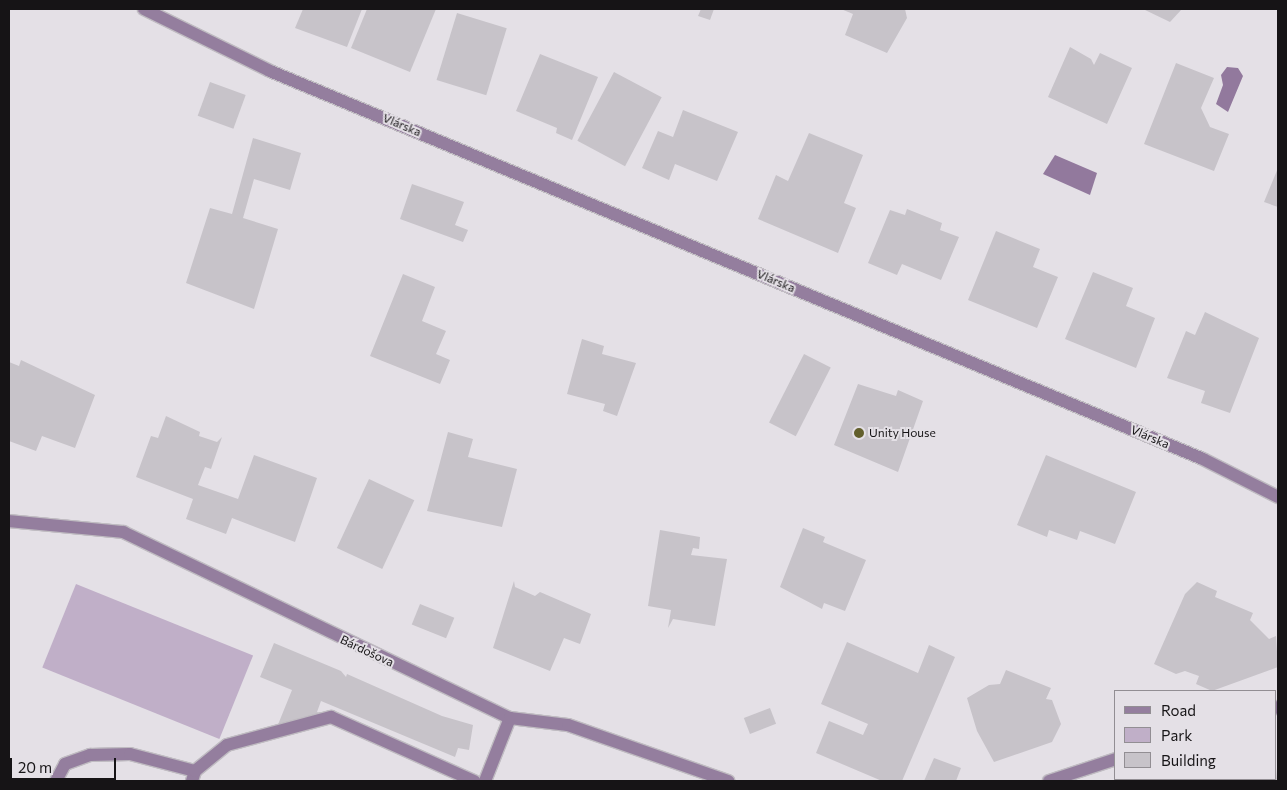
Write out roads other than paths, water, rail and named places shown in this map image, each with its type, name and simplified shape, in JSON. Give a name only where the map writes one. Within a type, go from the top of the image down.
[{"type":"street","name":"Vlárska","points":[[144,9],[270,71],[1202,459],[1278,497]]},
{"type":"street","name":"Bárdošova","points":[[9,521],[123,532],[510,718],[568,725],[728,781]]},
{"type":"street","points":[[56,781],[65,764],[90,755],[130,754],[194,776],[227,745],[331,717],[474,781]]},
{"type":"street","points":[[485,781],[510,718]]},
{"type":"street","points":[[1048,781],[1114,760]]},
{"type":"place","name":"Unity House","points":[[859,433]]}]
